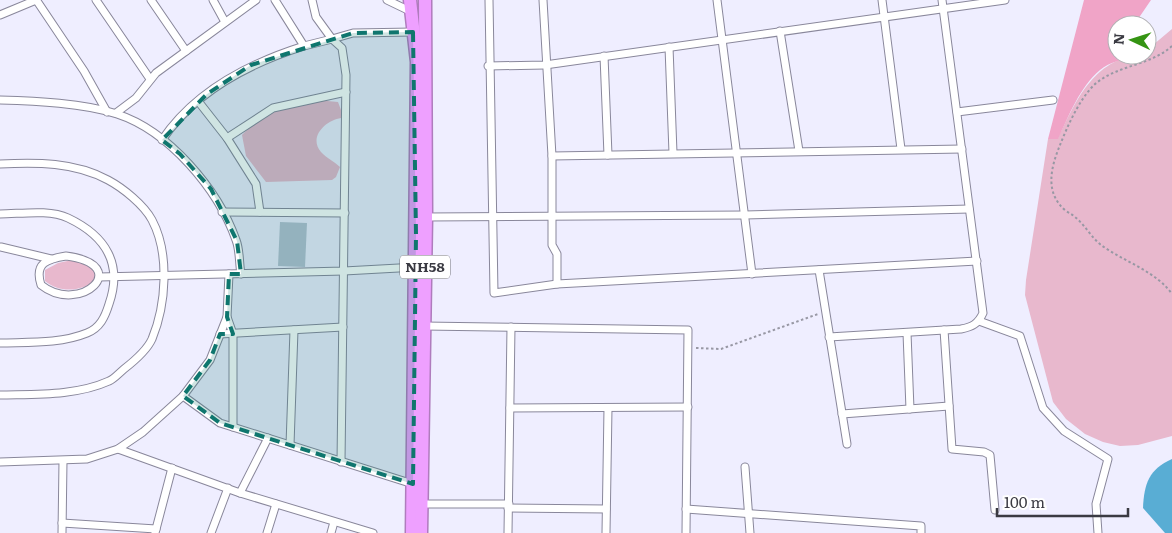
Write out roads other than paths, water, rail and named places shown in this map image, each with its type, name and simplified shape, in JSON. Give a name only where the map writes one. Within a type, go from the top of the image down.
[{"type":"highway","name":"NH58","points":[[421,533],[424,326],[420,266],[426,217],[425,0]]},
{"type":"highway","name":"NH58","points":[[411,6],[417,62],[420,266],[412,533]]},
{"type":"street","points":[[96,0],[150,79]]},
{"type":"street","points":[[152,0],[186,51]]},
{"type":"street","points":[[213,0],[225,22]]},
{"type":"street","points":[[116,113],[136,98],[156,73],[256,0]]},
{"type":"street","points":[[275,0],[304,46]]},
{"type":"street","points":[[312,0],[316,17],[332,39],[342,48],[346,75],[341,462]]},
{"type":"street","points":[[387,0],[411,6]]},
{"type":"street","points":[[489,0],[488,66],[494,217],[494,293],[557,284],[977,261]]},
{"type":"street","points":[[543,0],[545,65],[552,156],[552,245],[557,254],[557,284]]},
{"type":"street","points":[[717,0],[724,39],[752,274]]},
{"type":"street","points":[[882,0],[901,149]]},
{"type":"street","points":[[829,337],[972,327],[979,321],[983,313],[942,0]]},
{"type":"street","points":[[488,66],[545,65],[1005,0]]},
{"type":"street","points":[[0,15],[36,1],[84,70],[107,112]]},
{"type":"street","points":[[162,140],[198,102],[230,77],[251,65],[304,46],[353,32],[413,32]]},
{"type":"street","points":[[780,32],[800,151]]},
{"type":"street","points":[[669,47],[673,153]]},
{"type":"street","points":[[604,56],[608,155]]},
{"type":"street","points":[[227,138],[273,108],[346,92]]},
{"type":"street","points":[[0,100],[66,105],[116,113],[137,122],[162,140],[180,154],[211,189],[237,241],[241,274]]},
{"type":"street","points":[[957,112],[1053,100]]},
{"type":"street","points":[[198,102],[227,138],[256,184],[260,212]]},
{"type":"street","points":[[552,156],[736,151],[962,149]]},
{"type":"street","points":[[0,164],[75,166],[108,180],[136,201],[152,220],[161,243],[164,276],[161,308],[151,341],[132,362],[110,381],[76,390],[0,395]]},
{"type":"street","points":[[426,217],[745,215],[970,209]]},
{"type":"street","points":[[222,212],[345,213]]},
{"type":"street","points":[[0,214],[45,214],[67,218],[98,238],[111,256],[115,277],[113,293],[105,317],[96,328],[63,340],[0,343]]},
{"type":"street","points":[[1,247],[51,259]]},
{"type":"street","points":[[66,256],[83,259],[94,264],[98,269],[99,277],[96,285],[86,291],[62,295],[52,292],[41,285],[38,275],[42,265],[51,259],[66,256]]},
{"type":"street","points":[[99,277],[344,271],[420,266]]},
{"type":"street","points":[[819,270],[847,444]]},
{"type":"street","points":[[228,274],[227,317],[233,334],[233,427]]},
{"type":"street","points":[[0,462],[87,459],[118,449],[143,432],[183,396],[210,360],[227,317]]},
{"type":"street","points":[[979,321],[1020,336],[1043,408],[1064,431],[1108,460],[1096,504],[1098,533]]},
{"type":"street","points":[[424,326],[688,330],[686,533]]},
{"type":"street","points":[[220,334],[343,327]]},
{"type":"street","points":[[508,533],[511,328]]},
{"type":"street","points":[[290,445],[294,330]]},
{"type":"street","points":[[944,330],[952,449],[984,452],[990,455],[995,510]]},
{"type":"street","points":[[907,333],[910,409]]},
{"type":"street","points":[[183,396],[220,423],[413,484]]},
{"type":"street","points":[[842,414],[949,406]]},
{"type":"street","points":[[510,408],[688,407]]},
{"type":"street","points":[[606,533],[608,408]]},
{"type":"street","points":[[240,493],[268,438]]},
{"type":"street","points":[[118,449],[240,493],[373,533]]},
{"type":"street","points":[[62,533],[63,461]]},
{"type":"street","points":[[745,467],[750,533]]},
{"type":"street","points":[[62,523],[155,531],[172,468]]},
{"type":"street","points":[[211,533],[228,488]]},
{"type":"street","points":[[267,533],[276,504]]},
{"type":"street","points":[[421,504],[606,508]]},
{"type":"street","points":[[686,509],[921,526],[920,533]]},
{"type":"street","points":[[331,533],[334,522]]},
{"type":"water","points":[[1172,459],[1172,533],[1165,533],[1143,508],[1149,478],[1164,463]]}]
